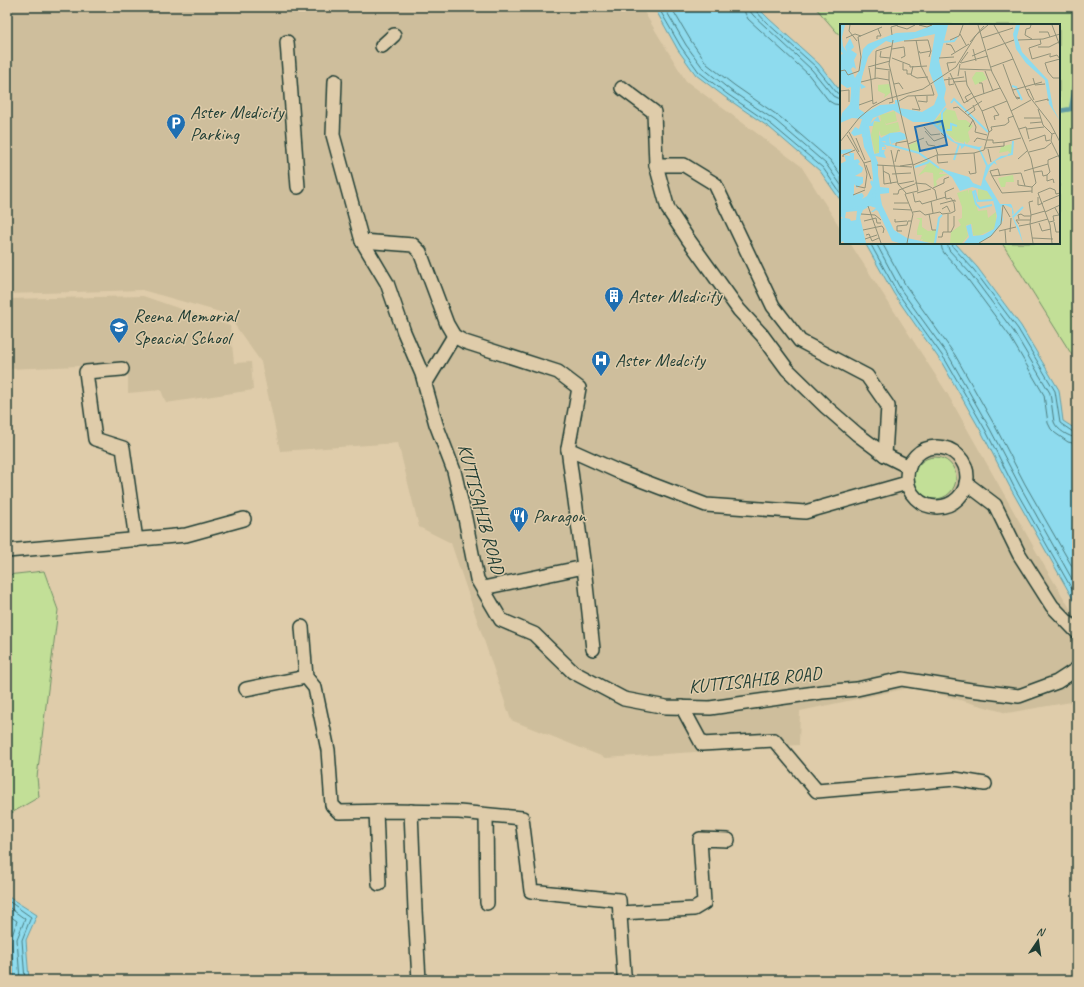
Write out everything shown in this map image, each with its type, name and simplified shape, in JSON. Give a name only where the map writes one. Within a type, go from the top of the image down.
[{"type":"street","points":[[382,46],[394,35]]},
{"type":"street","points":[[287,42],[298,188]]},
{"type":"street","name":"KUTTISAHIB ROAD","points":[[335,81],[333,135],[362,241],[387,283],[404,332],[422,374],[436,424],[454,471],[477,579],[501,620],[534,634],[573,672],[624,699],[666,707],[710,708],[822,692],[857,689],[902,680],[1019,696],[1057,682],[1077,669]]},
{"type":"street","points":[[622,88],[654,112],[656,165],[668,209],[739,310],[762,335],[787,368],[826,407],[857,434],[885,455],[909,467]]},
{"type":"street","points":[[656,165],[684,165],[715,184],[773,306],[786,324],[800,341],[867,376],[888,406],[885,455]]},
{"type":"street","points":[[362,241],[413,244],[420,252],[447,324],[454,336],[465,342],[558,372],[578,388],[568,449],[584,567],[593,649]]},
{"type":"street","points":[[425,384],[454,336]]},
{"type":"street","points":[[122,370],[86,372],[95,438],[123,448],[136,540]]},
{"type":"street","points":[[931,448],[942,448],[953,452],[962,461],[966,471],[966,483],[962,494],[954,502],[942,506],[931,506],[920,502],[912,494],[907,483],[907,471],[911,460],[920,452],[931,448]]},
{"type":"street","points":[[568,449],[617,471],[706,505],[805,512],[907,483]]},
{"type":"street","points":[[966,483],[995,505],[1019,554],[1052,606],[1077,632]]},
{"type":"street","points":[[7,551],[186,535],[244,519]]},
{"type":"street","points":[[483,588],[584,567]]},
{"type":"street","points":[[302,627],[306,677],[316,688],[328,750],[332,805],[339,812],[459,812],[522,818],[531,892],[619,900],[624,974],[626,980]]},
{"type":"street","points":[[246,689],[306,677]]},
{"type":"street","points":[[682,707],[702,744],[774,740],[817,791],[955,779],[985,784]]},
{"type":"street","points":[[376,811],[380,884]]},
{"type":"street","points":[[411,811],[419,980]]},
{"type":"street","points":[[486,815],[487,903]]},
{"type":"street","points":[[620,912],[694,909],[704,903],[700,839],[728,840]]},
{"type":"shaded area","name":"Aster Medcity","points":[[7,7],[641,7],[686,81],[801,166],[840,227],[840,244],[851,244],[947,393],[1045,567],[1077,620],[1077,701],[1007,713],[913,687],[800,711],[799,745],[606,758],[511,720],[451,543],[419,527],[398,443],[280,451],[261,362],[227,314],[142,290],[7,294]]},
{"type":"shaded area","name":"Reena Memorial Speacial School","points":[[143,296],[230,326],[234,363],[251,362],[253,390],[166,403],[161,390],[128,393],[128,364],[7,369],[7,299]]},
{"type":"green space","points":[[815,7],[1077,7],[1077,363],[1003,244],[1060,244],[1060,24],[840,24],[840,36]]},
{"type":"green space","points":[[931,457],[939,457],[947,460],[953,466],[956,478],[953,490],[947,496],[939,499],[931,499],[923,496],[917,490],[914,482],[914,474],[917,466],[923,460]]},
{"type":"green space","points":[[44,571],[58,610],[37,777],[39,797],[8,815],[7,818],[7,575]]},
{"type":"water","points":[[654,7],[757,7],[819,64],[840,91],[840,200],[820,171],[770,128],[696,75],[678,50]]},
{"type":"water","points":[[866,244],[956,244],[977,267],[1021,326],[1059,390],[1063,421],[1077,430],[1077,606],[942,363],[894,294]]},
{"type":"water","points":[[7,896],[37,915],[26,940],[29,980],[7,980]]},
{"type":"waterway","points":[[1060,111],[1071,109],[1077,67]]},
{"type":"place","name":"Aster Medicity Parking","points":[[176,140]]},
{"type":"place","name":"Aster Medicity","points":[[614,313]]},
{"type":"place","name":"Reena Memorial Speacial School","points":[[119,344]]},
{"type":"place","name":"Aster Medcity","points":[[601,377]]},
{"type":"place","name":"Paragon","points":[[519,533]]}]
